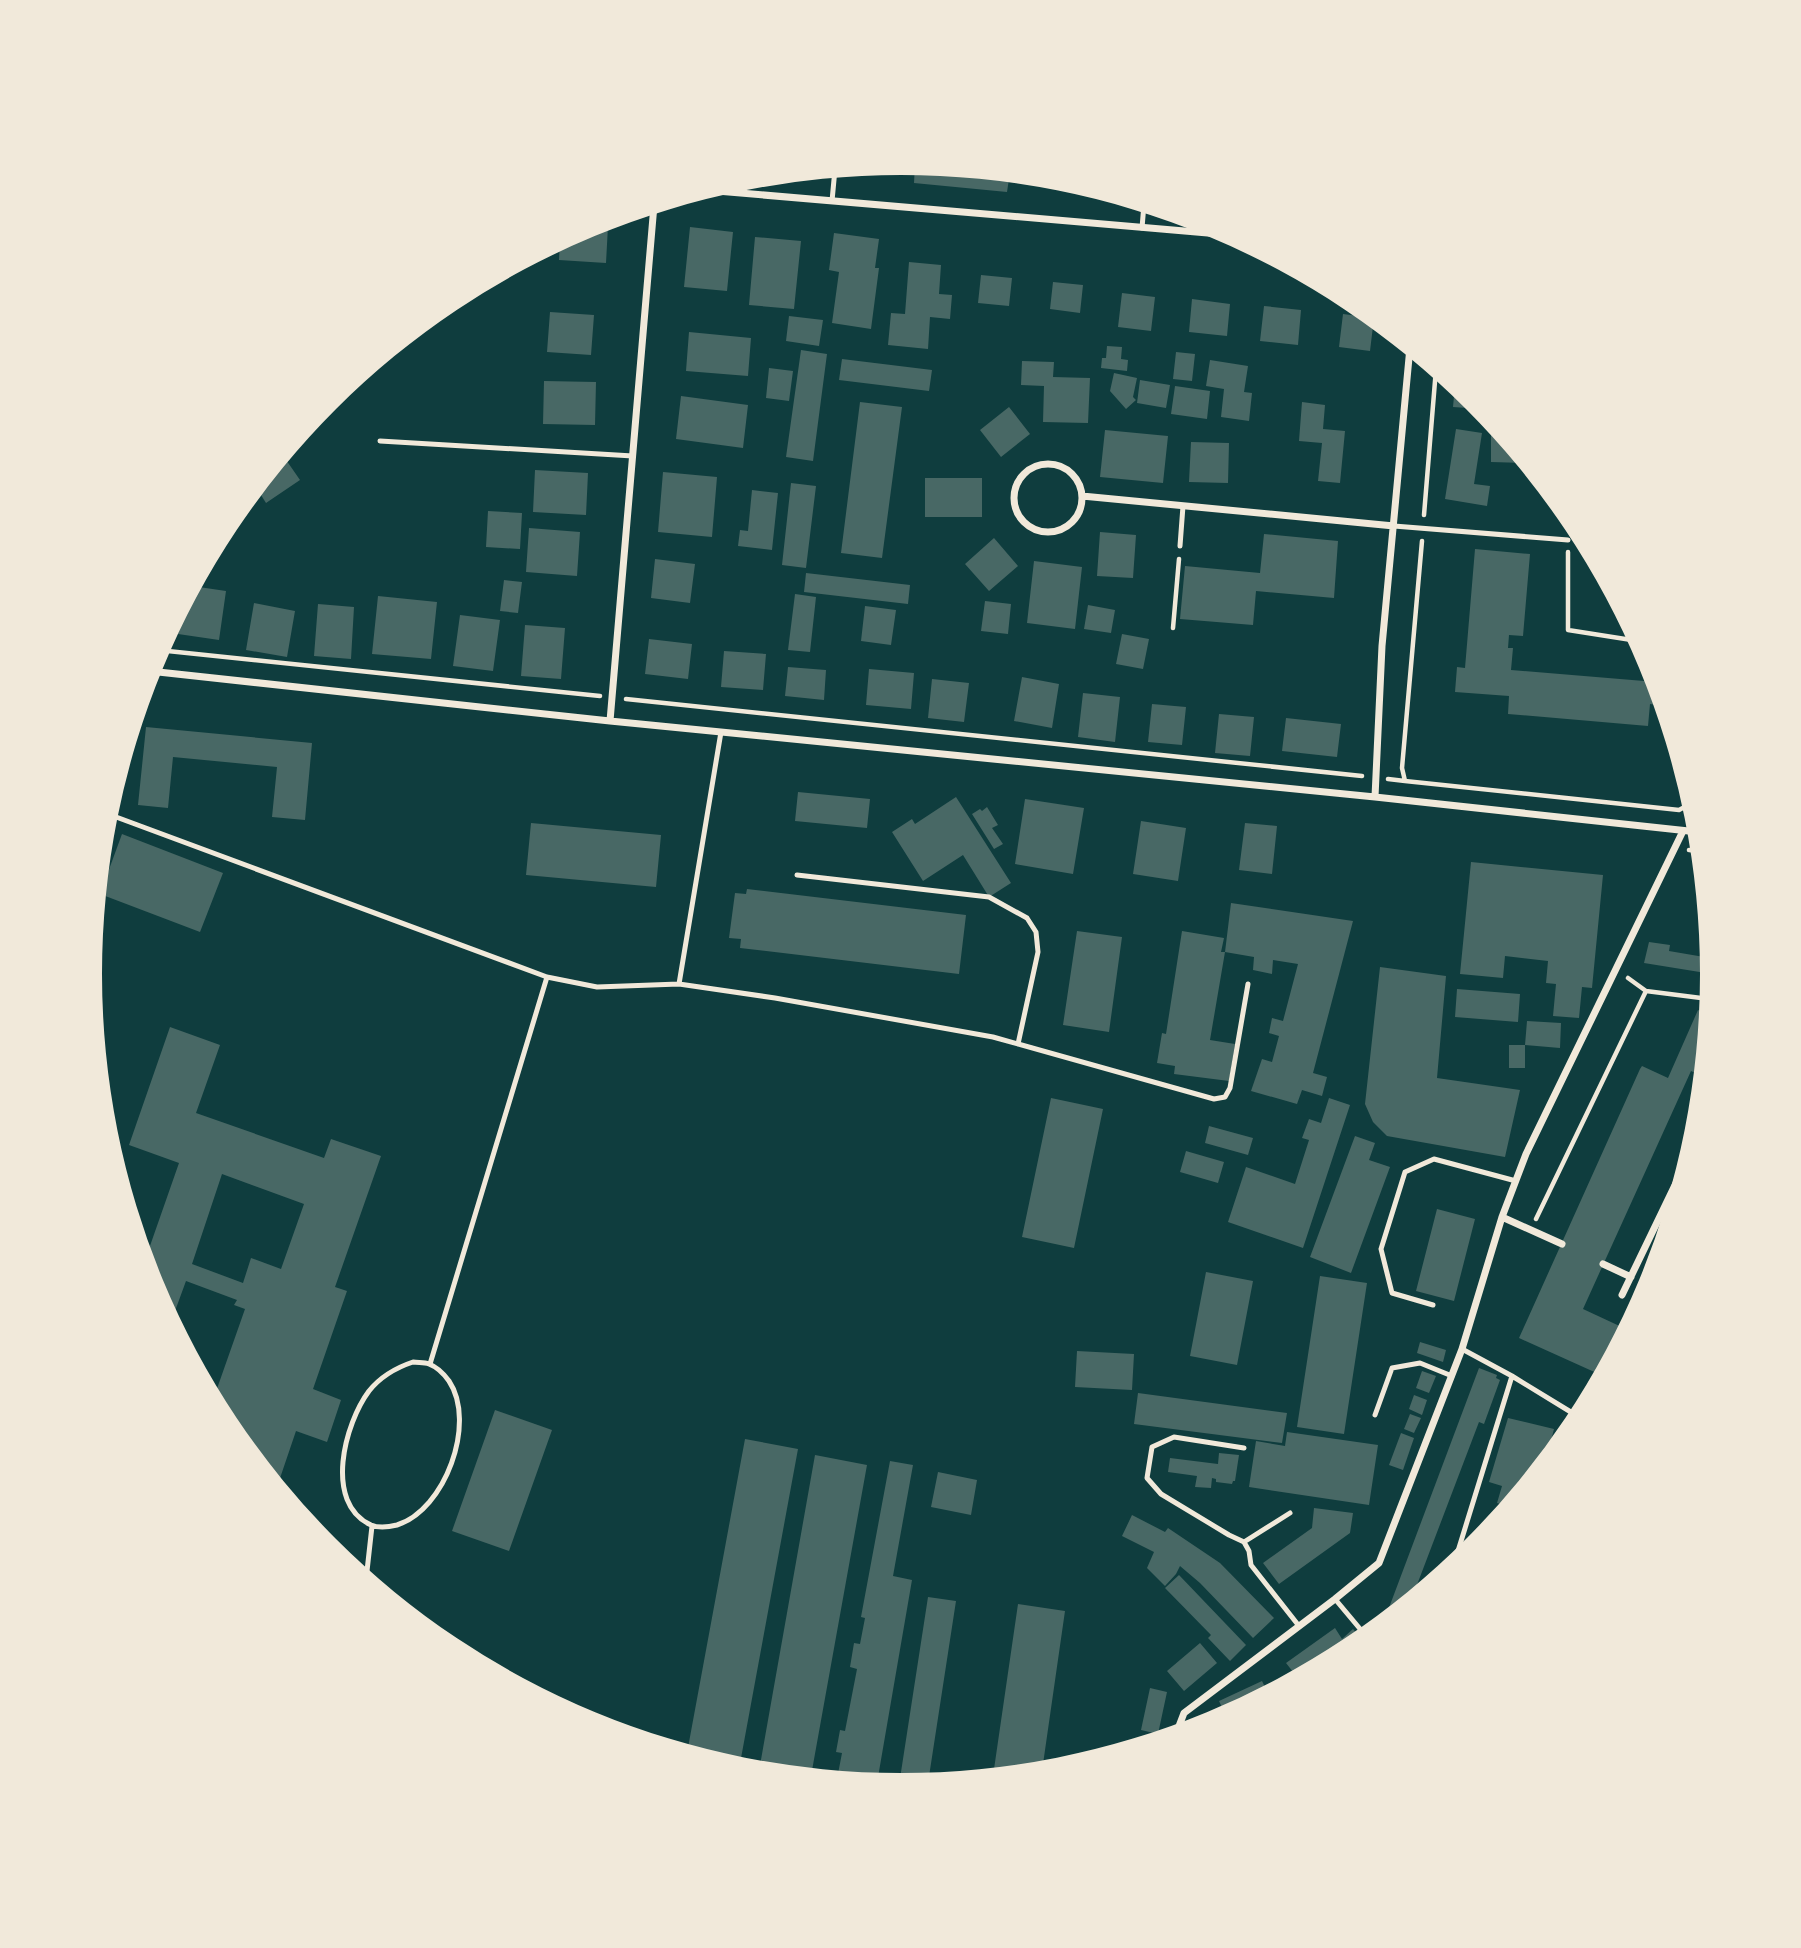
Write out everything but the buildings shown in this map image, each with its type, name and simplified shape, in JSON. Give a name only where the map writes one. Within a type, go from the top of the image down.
[{"type":"street","points":[[734,193],[1196,232]]},
{"type":"street","points":[[610,721],[653,214]]},
{"type":"street","points":[[1376,797],[1382,646],[1409,358]]},
{"type":"street","points":[[1043,464],[1057,465],[1070,471],[1079,482],[1082,496],[1080,510],[1072,522],[1060,530],[1046,532],[1032,528],[1021,519],[1015,506],[1015,492],[1020,479],[1030,469],[1043,464]]},
{"type":"street","points":[[1082,496],[1394,526]]},
{"type":"street","points":[[160,672],[1686,831]]},
{"type":"street","points":[[1181,1722],[1184,1713],[1335,1599],[1378,1563],[1462,1349],[1502,1217],[1526,1154],[1683,831]]},
{"type":"street","points":[[1622,1294],[1664,1208]]},
{"type":"street","points":[[1502,1217],[1562,1244]]},
{"type":"street","points":[[1603,1264],[1631,1277]]},
{"type":"lane","points":[[831,201],[834,178]]},
{"type":"lane","points":[[1143,228],[1144,213]]},
{"type":"lane","points":[[380,441],[633,456]]},
{"type":"lane","points":[[1180,546],[1183,506]]},
{"type":"lane","points":[[1394,526],[1568,540]]},
{"type":"lane","points":[[679,984],[721,732]]},
{"type":"lane","points":[[117,817],[547,977],[597,986],[679,984],[993,1037],[1214,1099],[1225,1097],[1230,1088],[1248,984]]},
{"type":"lane","points":[[797,875],[989,897],[1027,918],[1036,932],[1038,952],[1018,1044]]},
{"type":"lane","points":[[429,1364],[547,977]]},
{"type":"lane","points":[[1433,1305],[1392,1293],[1381,1249],[1405,1172],[1434,1159],[1516,1181]]},
{"type":"lane","points":[[1462,1349],[1569,1411]]},
{"type":"lane","points":[[413,1362],[429,1364],[443,1373],[453,1387],[458,1404],[457,1443],[452,1463],[433,1498],[420,1512],[405,1522],[389,1527],[372,1526],[358,1516],[349,1502],[344,1485],[342,1466],[350,1427],[369,1391],[382,1377],[397,1367],[413,1362]]},
{"type":"lane","points":[[1375,1415],[1392,1368],[1420,1363],[1452,1376]]},
{"type":"lane","points":[[1460,1543],[1512,1376]]},
{"type":"lane","points":[[1244,1448],[1174,1437],[1152,1447],[1147,1478],[1161,1494],[1244,1542],[1249,1551],[1251,1565],[1299,1626]]},
{"type":"lane","points":[[1244,1542],[1290,1513]]},
{"type":"lane","points":[[367,1569],[372,1526]]},
{"type":"lane","points":[[1335,1599],[1359,1628]]},
{"type":"path","points":[[1405,781],[1402,768],[1435,381]]},
{"type":"path","points":[[1568,540],[1568,631],[1626,639]]},
{"type":"path","points":[[1173,628],[1180,546]]},
{"type":"path","points":[[170,651],[1678,810],[1682,808]]},
{"type":"path","points":[[1626,977],[1646,991],[1699,998]]},
{"type":"path","points":[[1531,1230],[1646,991]]}]
